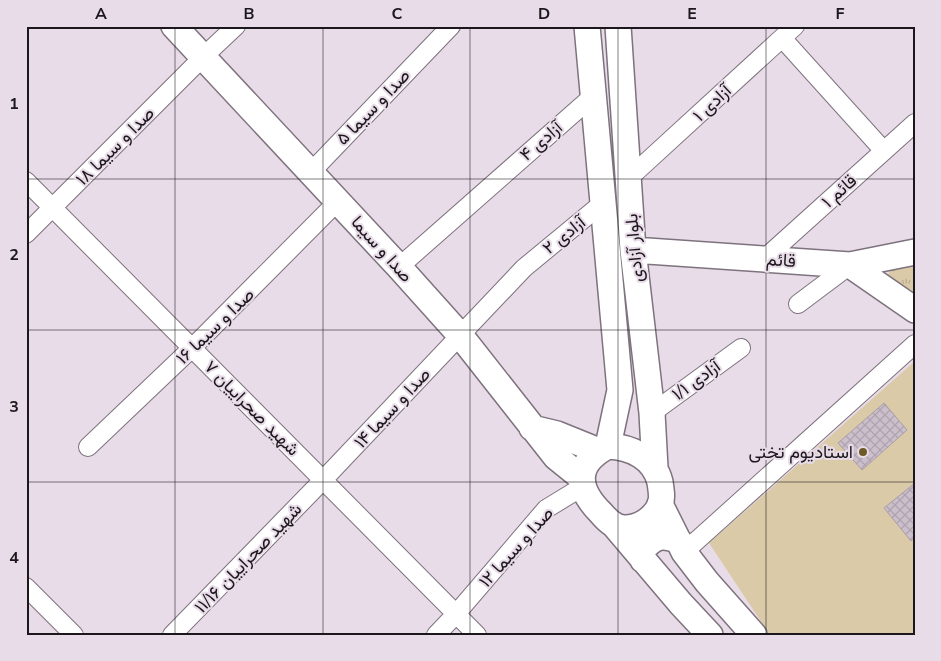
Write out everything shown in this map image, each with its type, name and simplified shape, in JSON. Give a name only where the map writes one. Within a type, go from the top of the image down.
[{"type":"main road","name":"صدا و سیما","points":[[174,26],[460,335],[532,428],[556,457],[582,483]]},
{"type":"main road","name":"بلوار آزادی","points":[[587,26],[620,390],[603,449]]},
{"type":"main road","name":"بلوار آزادی","points":[[618,26],[633,250],[652,413],[655,468]]},
{"type":"main road","name":"قائم","points":[[633,250],[850,265],[915,252]]},
{"type":"main road","points":[[850,265],[915,310]]},
{"type":"main road","points":[[532,428],[603,449],[624,447],[648,459],[655,468],[662,493],[660,504],[647,522],[623,528],[614,525]]},
{"type":"main road","points":[[603,449],[588,461],[584,468],[582,483],[587,497],[614,525],[710,635]]},
{"type":"main road","points":[[660,504],[682,547],[707,582],[754,635]]},
{"type":"main road","points":[[643,560],[642,550],[657,538],[666,536],[682,547]]},
{"type":"street","name":"صدا و سیما ۱۸","points":[[26,234],[236,26]]},
{"type":"street","name":"صدا و سیما ۵","points":[[311,172],[451,26]]},
{"type":"street","name":"آزادی ۱","points":[[628,179],[795,26]]},
{"type":"street","points":[[782,38],[884,151]]},
{"type":"street","name":"آزادی ۴","points":[[399,267],[593,96]]},
{"type":"street","name":"قائم ۱","points":[[764,259],[915,123]]},
{"type":"street","name":"شهید صحراییان ۷","points":[[26,181],[477,635]]},
{"type":"street","name":"صدا و سیما ۱۶","points":[[88,446],[192,348],[338,201]]},
{"type":"street","name":"آزادی ۲","points":[[460,335],[524,268],[604,202]]},
{"type":"street","points":[[798,304],[850,265]]},
{"type":"street","name":"صدا و سیما ۱۴","points":[[323,480],[460,335]]},
{"type":"street","points":[[682,547],[915,344]]},
{"type":"street","name":"آزادی ۱/۱","points":[[652,413],[740,348]]},
{"type":"street","name":"شهید صحراییان ۱۱/۱۶","points":[[172,635],[323,480]]},
{"type":"street","name":"صدا و سیما ۱۲","points":[[436,635],[546,509],[582,483]]},
{"type":"street","points":[[26,587],[74,635]]},
{"type":"green space","points":[[915,262],[915,292],[886,277],[893,267]]},
{"type":"green space","name":"استادیوم تختی","points":[[915,361],[915,635],[770,635],[709,543]]},
{"type":"building","points":[[884,403],[907,430],[862,470],[838,443]]},
{"type":"building","points":[[915,483],[915,537],[911,541],[884,508]]},
{"type":"place","name":"استادیوم تختی","points":[[863,452]]}]
